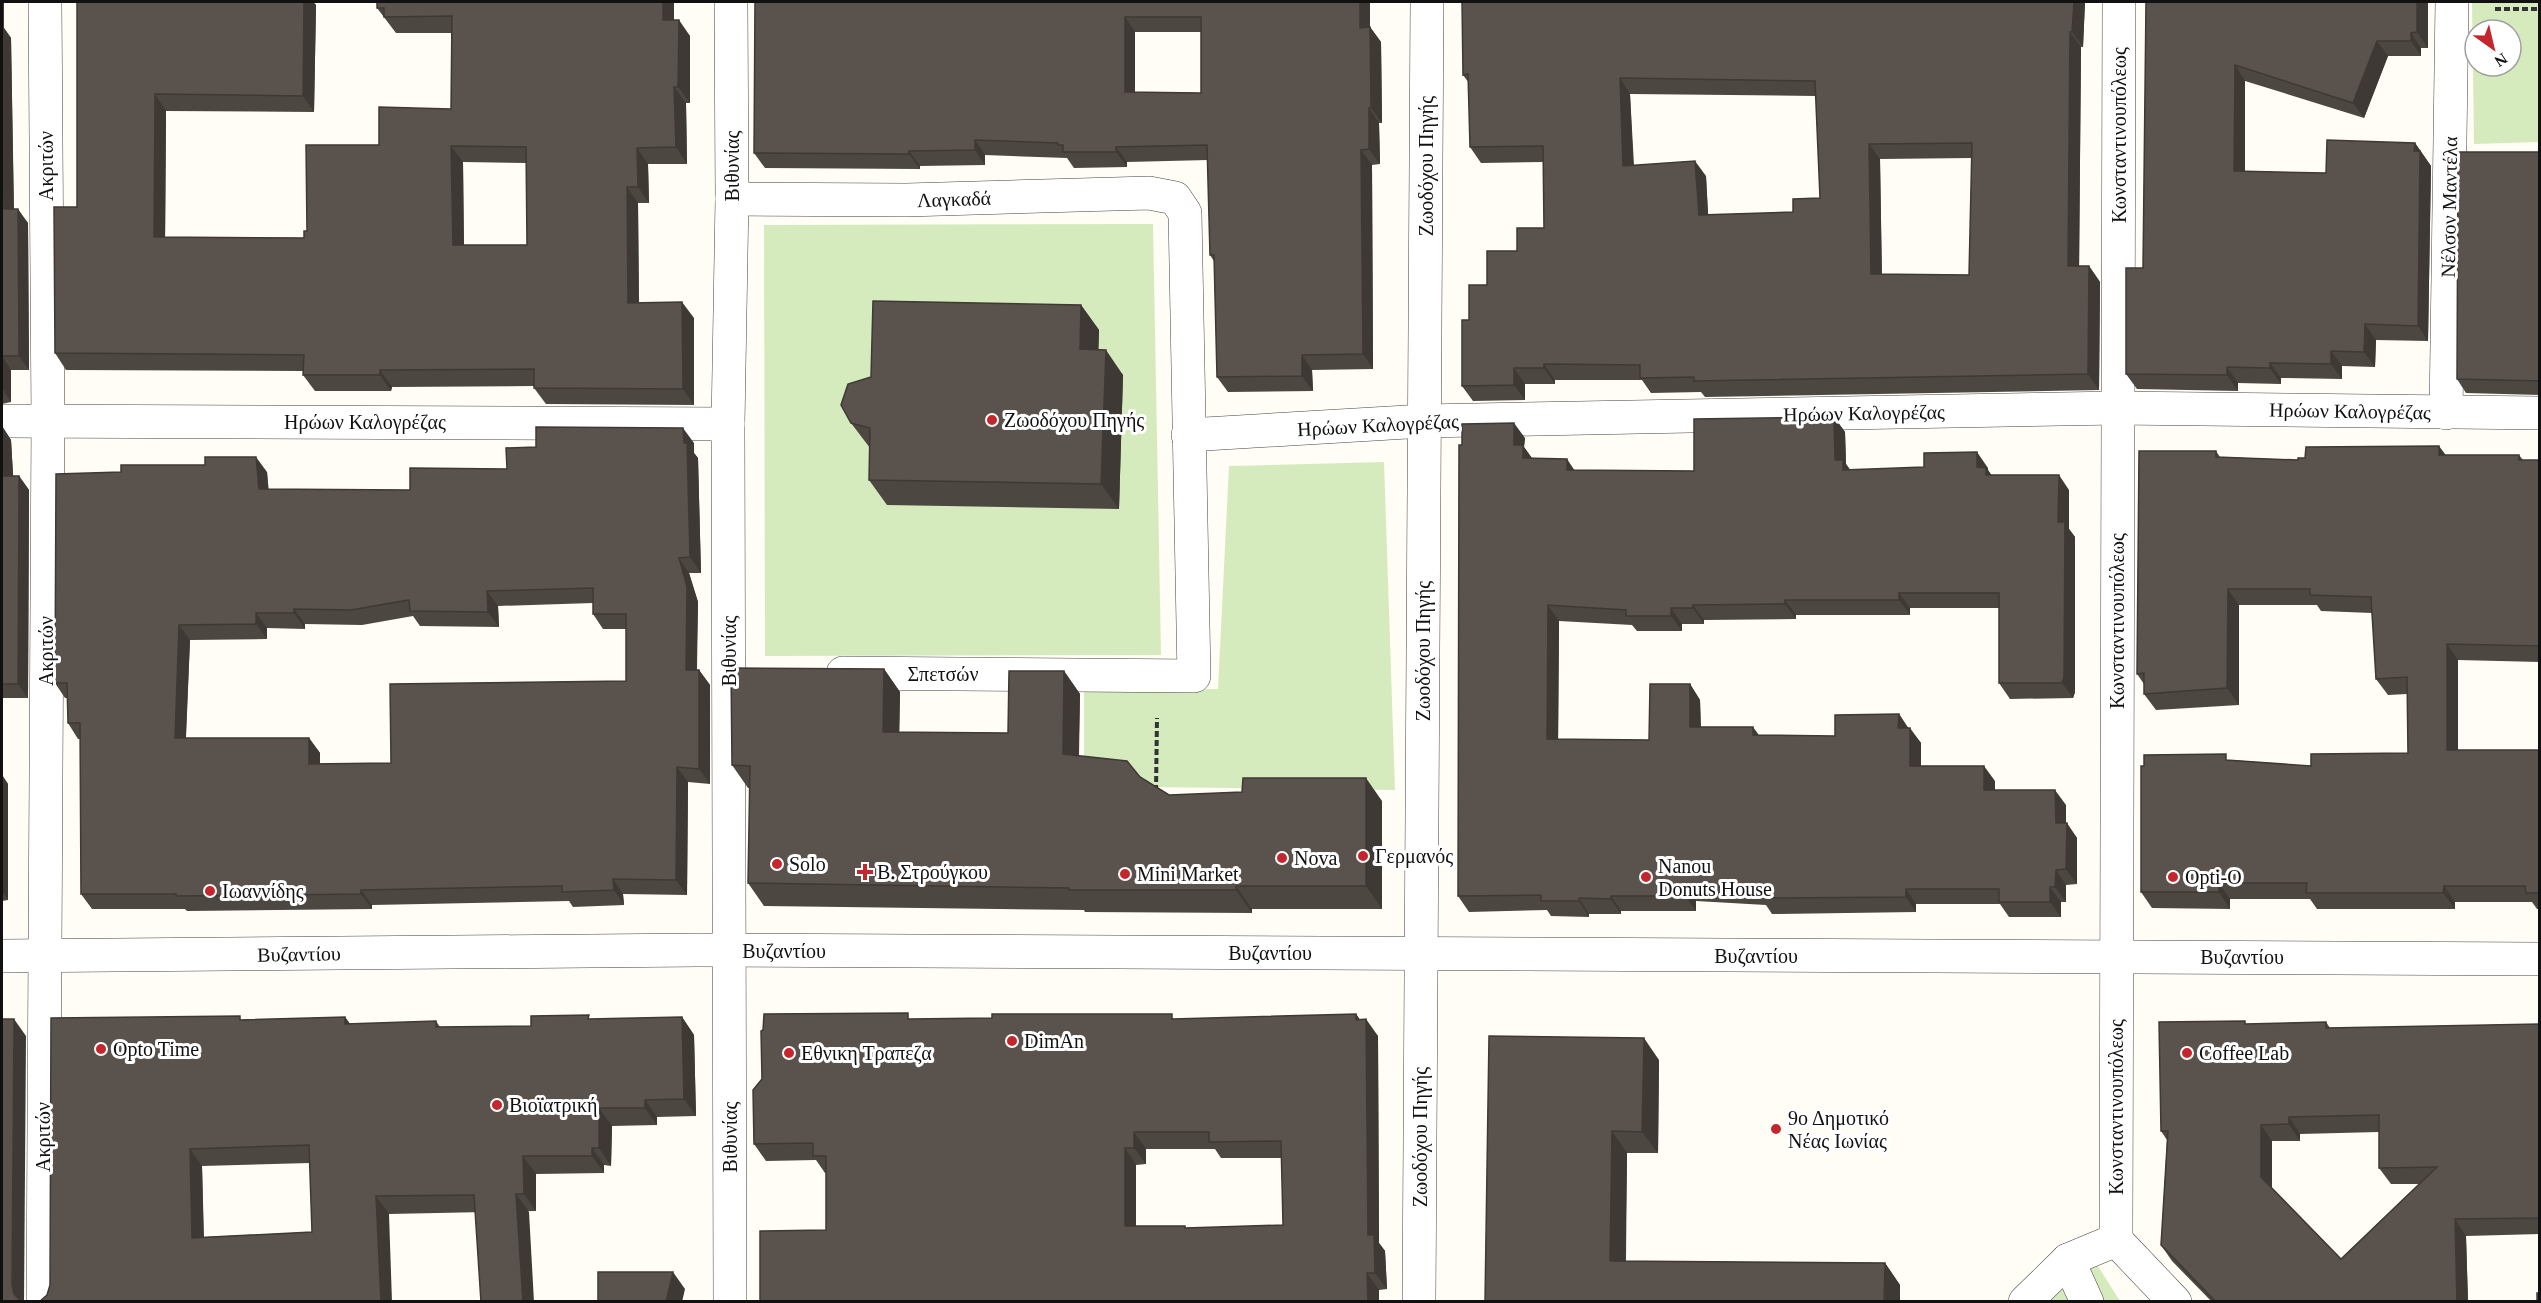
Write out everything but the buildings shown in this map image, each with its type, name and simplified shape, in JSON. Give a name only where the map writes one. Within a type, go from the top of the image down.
[{"type":"street","name":"Ακριτών","points":[[43,1302],[48,421],[45,2]]},
{"type":"street","name":"Βιθυνίας","points":[[730,1302],[730,951],[741,673],[728,424],[732,199],[731,2]]},
{"type":"street","name":"Ζωοδόχου Πηγής","points":[[1419,1302],[1427,2]]},
{"type":"street","name":"Κωνσταντινουπόλεως","points":[[2116,1240],[2119,2]]},
{"type":"street","name":"Νέλσον Μαντέλα","points":[[2446,412],[2452,2]]},
{"type":"street","name":"Λαγκαδά","points":[[732,199],[907,200],[1149,193],[1175,198],[1185,213],[1188,435]]},
{"type":"street","name":"Ηρώων Καλογρέζας","points":[[1188,435],[1424,421],[2117,408],[2540,413]]},
{"type":"street","name":"Ηρώων Καλογρέζας","points":[[2,421],[728,424]]},
{"type":"street","name":"Σπετσών","points":[[813,673],[1194,676],[1188,435]]},
{"type":"street","name":"Βυζαντίου","points":[[2,956],[730,951],[2540,959]]},
{"type":"street","points":[[2025,1302],[2068,1260],[2116,1240],[2175,1302]]},
{"type":"street","points":[[2068,1260],[2087,1302]]},
{"type":"path","points":[[1156,800],[1157,676]]},
{"type":"green space","points":[[2472,2],[2539,2],[2539,142],[2474,144],[2473,78],[2523,78],[2523,18],[2472,18]]},
{"type":"green space","points":[[1153,224],[1161,655],[765,656],[764,225]]},
{"type":"green space","points":[[1384,462],[1395,790],[1148,787],[1145,779],[1084,771],[1084,691],[1218,689],[1229,466]]},
{"type":"green space","points":[[2094,1260],[2120,1301],[2048,1302],[2048,1301]]},
{"type":"place","name":"Ζωοδόχου Πηγής","points":[[992,420]]},
{"type":"place","name":"Γερμανός","points":[[1363,856]]},
{"type":"place","name":"Nova","points":[[1282,858]]},
{"type":"place","name":"Solo","points":[[777,864]]},
{"type":"place","name":"Β. Στρούγκου","points":[[865,872]]},
{"type":"place","name":"Mini Market","points":[[1125,874]]},
{"type":"place","name":"Nanou Donuts House","points":[[1646,877]]},
{"type":"place","name":"Opti-O","points":[[2173,877]]},
{"type":"place","name":"Ιωαννίδης","points":[[210,891]]},
{"type":"place","name":"DimAn","points":[[1012,1041]]},
{"type":"place","name":"Opto Time","points":[[101,1049]]},
{"type":"place","name":"Εθνικη Τραπεζα","points":[[789,1053]]},
{"type":"place","name":"Coffee Lab","points":[[2187,1053]]},
{"type":"place","name":"Βιοϊατρική","points":[[497,1105]]},
{"type":"place","name":"9ο Δημοτικό Νέας Ιωνίας","points":[[1776,1129]]}]
